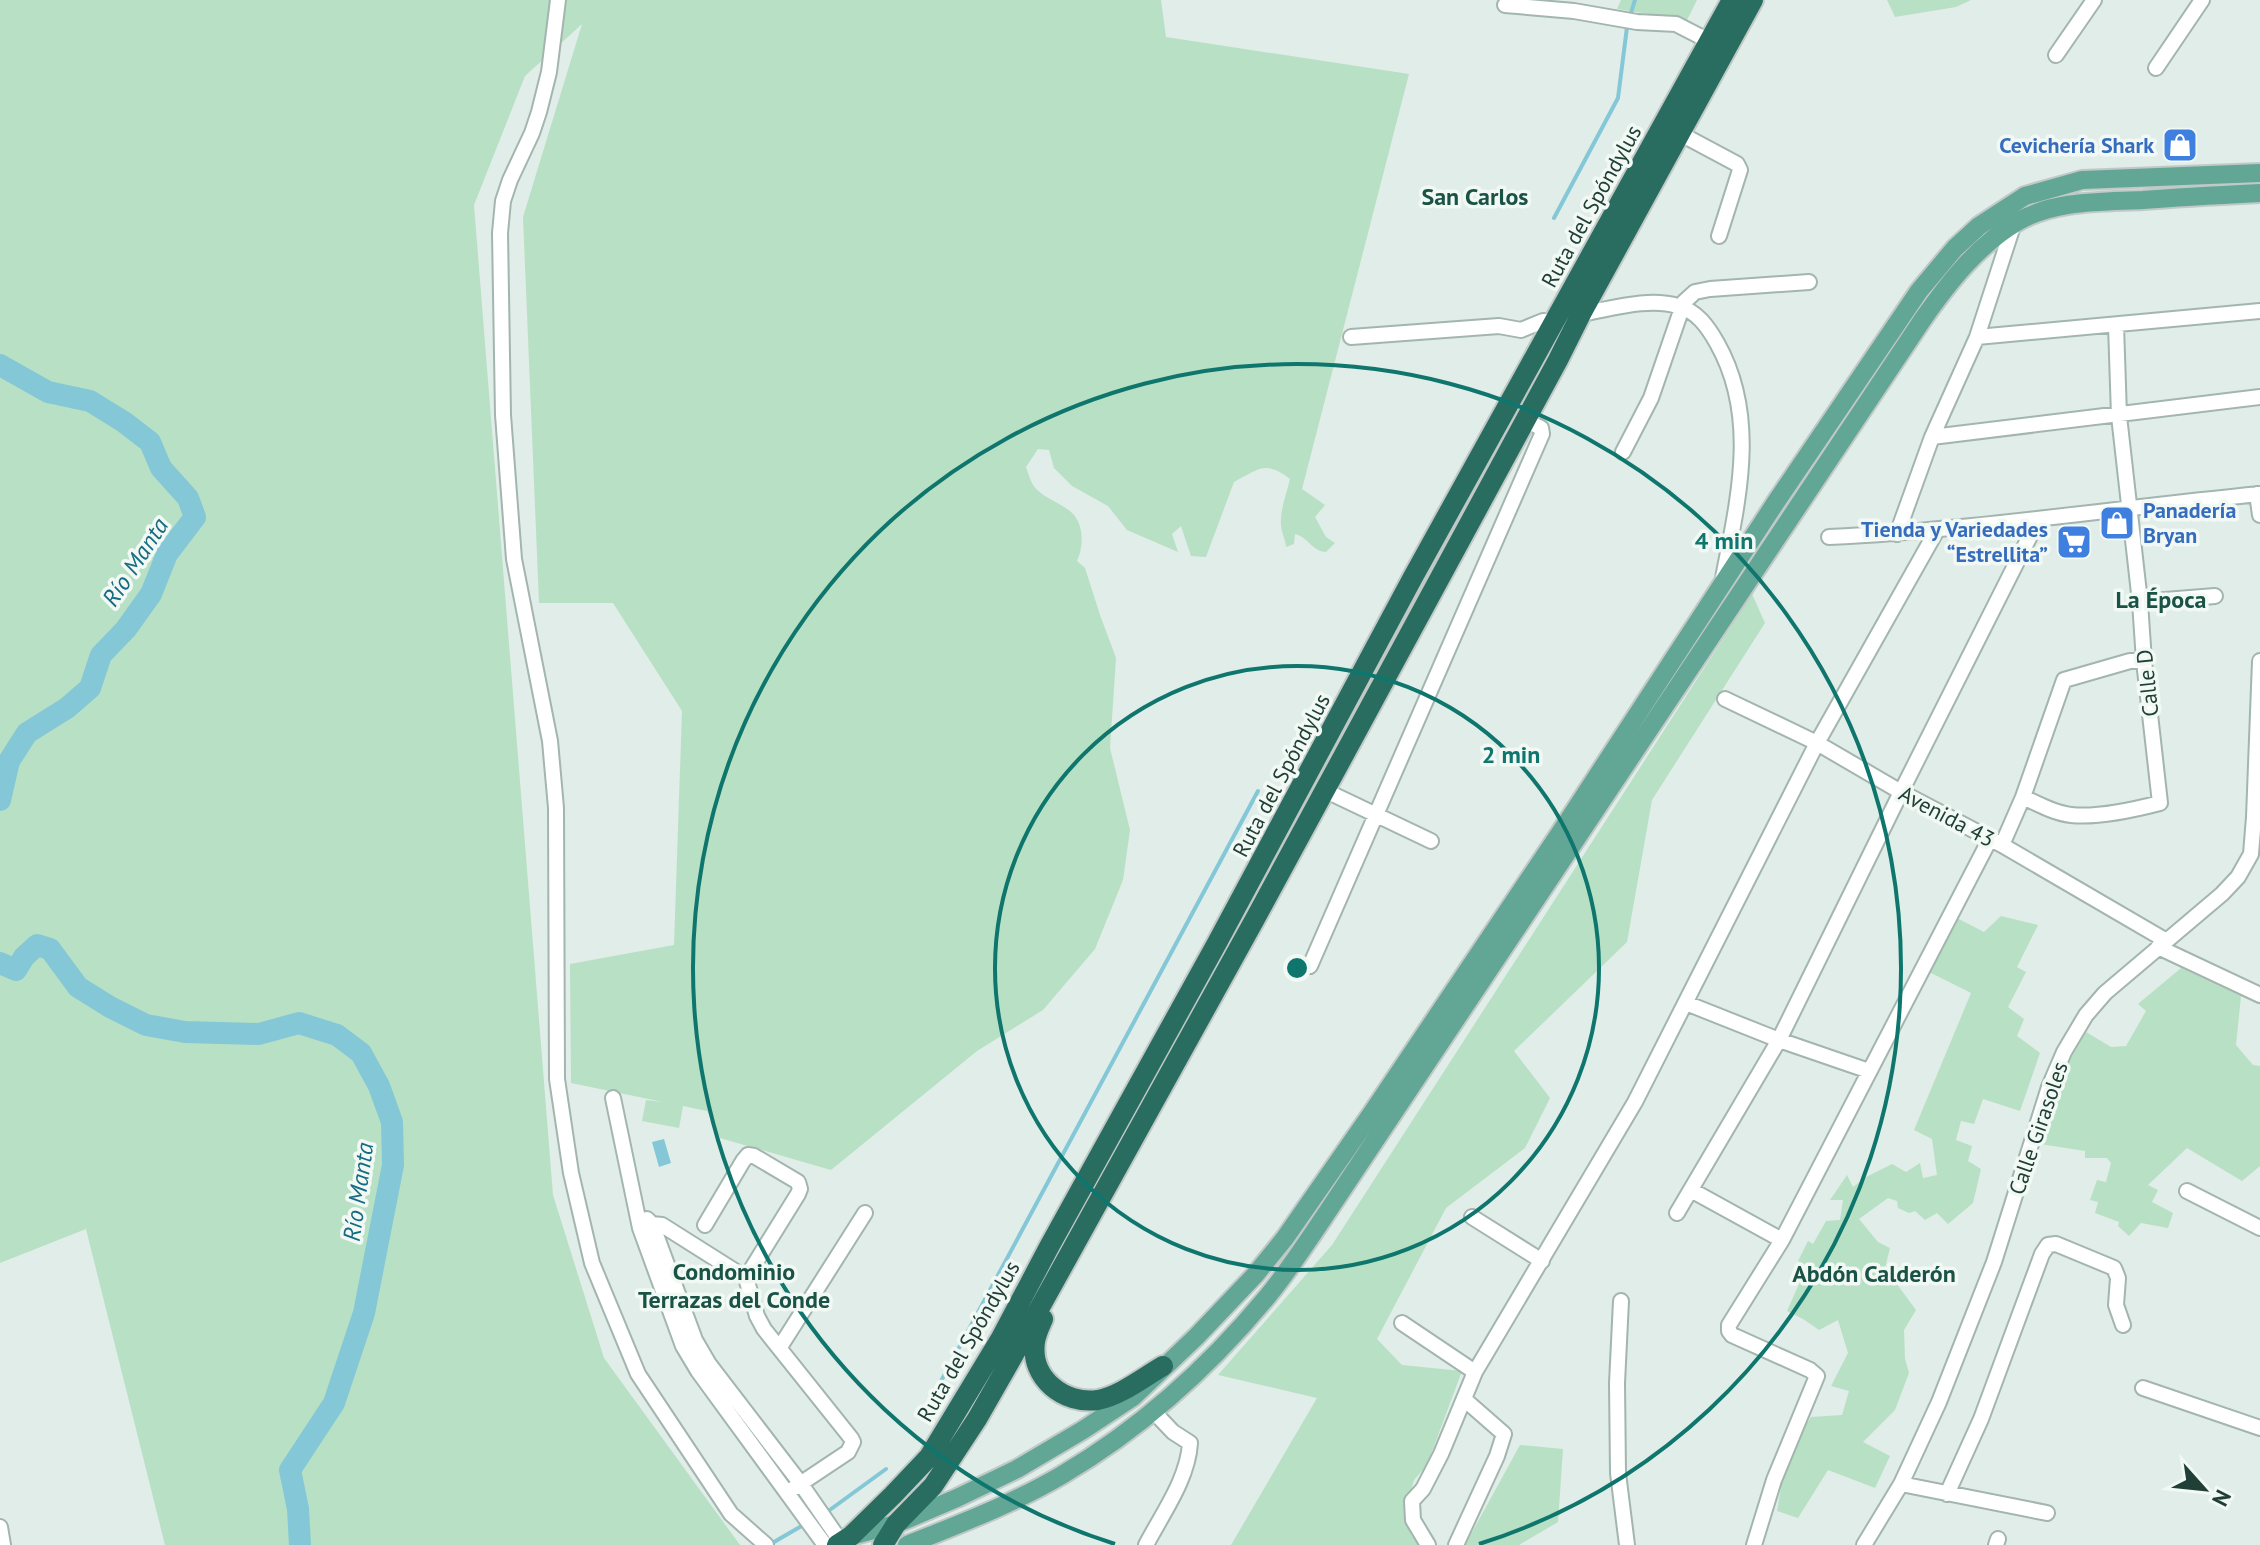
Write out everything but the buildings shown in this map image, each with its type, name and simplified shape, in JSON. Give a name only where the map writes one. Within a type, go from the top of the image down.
[{"type":"highway","name":"Ruta del Spóndylus","points":[[839,1542],[893,1495],[929,1457],[995,1349],[1412,579],[1732,0]]},
{"type":"highway","name":"Ruta del Spóndylus","points":[[883,1545],[896,1524],[933,1486],[970,1430],[1204,1012],[1753,0]]},
{"type":"highway","points":[[1060,1270],[1035,1343],[1037,1364],[1046,1383],[1073,1398],[1097,1400],[1109,1397],[1163,1366]]},
{"type":"main road","points":[[839,1542],[896,1524],[957,1498],[1051,1451],[1133,1397],[1230,1303],[1285,1238],[1372,1113],[1919,291],[1955,248],[1979,226],[2025,196],[2082,180],[2260,173]]},
{"type":"main road","points":[[907,1545],[997,1508],[1060,1476],[1154,1412],[1230,1339],[1269,1295],[1943,290],[1970,260],[2014,223],[2048,208],[2260,193]]},
{"type":"street","points":[[558,0],[549,72],[532,133],[503,201],[500,233],[503,415],[514,559],[550,741],[556,808],[557,1079],[571,1173],[592,1263],[638,1374],[731,1514],[766,1545]]},
{"type":"street","points":[[2056,55],[2094,0]]},
{"type":"street","points":[[2156,68],[2202,0]]},
{"type":"street","points":[[1505,5],[1676,24],[1709,41]]},
{"type":"street","points":[[1679,133],[1737,164],[1740,170],[1719,236]]},
{"type":"street","points":[[1897,534],[1932,437],[1977,337],[2014,223]]},
{"type":"street","points":[[1623,452],[1651,398],[1682,307],[1695,292],[1809,282]]},
{"type":"street","points":[[1581,314],[1663,303],[1682,307],[1703,320],[1716,341],[1739,407],[1743,458],[1721,586]]},
{"type":"street","points":[[1977,337],[2260,311]]},
{"type":"street","points":[[1351,337],[1499,326],[1521,330],[1543,321],[1555,322]]},
{"type":"street","name":"Calle D","points":[[2023,797],[2050,810],[2071,815],[2131,811],[2160,803],[2119,416],[2116,325]]},
{"type":"street","points":[[1932,437],[2260,397]]},
{"type":"street","points":[[1310,966],[1542,434],[1541,428],[1525,420]]},
{"type":"street","points":[[1829,537],[1897,534],[2038,520],[2259,494],[2260,515]]},
{"type":"street","points":[[1677,1213],[1779,1040],[2038,520]]},
{"type":"street","points":[[1428,1545],[1413,1520],[1412,1501],[1429,1477],[1475,1372],[1635,1102],[1817,743],[1937,530]]},
{"type":"street","points":[[2140,602],[2215,596]]},
{"type":"street","points":[[1754,1545],[1774,1480],[1817,1376],[1732,1335],[1729,1325],[1782,1240],[1869,1071],[2023,797],[2064,680],[2130,661],[2144,661]]},
{"type":"street","name":"Calle Girasoles","points":[[1864,1545],[1901,1484],[1939,1402],[1994,1262],[2049,1087],[2064,1052],[2086,1015],[2105,993],[2222,894],[2238,877],[2251,854],[2260,661]]},
{"type":"street","name":"Avenida 43","points":[[1725,699],[1817,743],[1996,842],[2162,944],[2260,995]]},
{"type":"street","points":[[1324,790],[1431,841]]},
{"type":"street","points":[[1686,1003],[1869,1071]]},
{"type":"street","points":[[613,1098],[633,1203],[646,1226],[698,1371],[719,1388],[817,1520],[839,1542],[865,1539],[870,1545]]},
{"type":"street","points":[[705,1225],[748,1155],[798,1182],[798,1194],[746,1278]]},
{"type":"street","points":[[1691,1190],[1782,1240]]},
{"type":"street","points":[[2187,1191],[2260,1228]]},
{"type":"street","points":[[780,1347],[865,1213]]},
{"type":"street","points":[[1472,1217],[1542,1261]]},
{"type":"street","points":[[646,1226],[662,1225],[746,1278],[757,1316],[853,1442],[848,1452],[794,1488]]},
{"type":"street","points":[[1947,1494],[1981,1419],[2048,1245],[2056,1244],[2114,1268],[2118,1275],[2116,1305],[2123,1325]]},
{"type":"street","points":[[1621,1301],[1617,1383],[1618,1473],[1627,1545]]},
{"type":"street","points":[[1402,1323],[1475,1372]]},
{"type":"street","points":[[2143,1388],[2260,1428]]},
{"type":"street","points":[[1456,1545],[1504,1434],[1464,1399]]},
{"type":"street","points":[[1146,1545],[1177,1485],[1190,1451],[1190,1443],[1173,1432],[1154,1412]]},
{"type":"street","points":[[1901,1484],[2047,1513]]},
{"type":"street","points":[[0,1527],[3,1545]]},
{"type":"green space","points":[[0,0],[1161,0],[1166,37],[1409,74],[1302,489],[1325,505],[1315,517],[1326,537],[1335,543],[1326,552],[1321,551],[1295,534],[1294,544],[1286,547],[1281,515],[1290,479],[1268,468],[1234,482],[1206,557],[1191,556],[1181,526],[1172,534],[1178,552],[1127,530],[1108,506],[1072,486],[1054,468],[1049,450],[1038,449],[1026,467],[1037,489],[1067,509],[1078,522],[1082,542],[1077,561],[1085,568],[1116,658],[1110,748],[1130,830],[1123,880],[1095,949],[1043,1010],[977,1051],[831,1170],[720,1138],[707,1111],[683,1106],[679,1128],[642,1121],[646,1100],[663,1102],[571,1083],[570,964],[674,945],[682,711],[613,603],[539,603],[523,217],[582,24],[525,76],[474,205],[553,1195],[604,1358],[740,1545],[165,1545],[86,1229],[0,1263]]},
{"type":"green space","points":[[1621,0],[1697,0],[1687,20],[1617,9]]},
{"type":"green space","points":[[1887,0],[1971,0],[1956,7],[1895,17]]},
{"type":"green space","points":[[1752,594],[1765,623],[1652,800],[1627,942],[1514,1051],[1550,1098],[1525,1148],[1446,1208],[1377,1339],[1402,1365],[1462,1371],[1427,1465],[1414,1480],[1406,1507],[1411,1535],[1421,1545],[1231,1545],[1317,1398],[1218,1375],[1332,1245]]},
{"type":"green space","points":[[1951,915],[1984,932],[2001,916],[2038,925],[2017,967],[2026,972],[2008,1007],[2024,1019],[2017,1036],[2040,1053],[2020,1111],[1983,1099],[1974,1124],[1961,1121],[1956,1140],[1972,1146],[1968,1161],[1981,1169],[1973,1203],[1948,1224],[1937,1213],[1925,1220],[1915,1211],[1909,1213],[1898,1208],[1897,1201],[1888,1198],[1859,1219],[1878,1242],[1890,1248],[1885,1268],[1916,1310],[1904,1330],[1909,1373],[1895,1410],[1863,1442],[1890,1456],[1875,1488],[1828,1470],[1798,1518],[1777,1511],[1786,1457],[1811,1417],[1842,1415],[1849,1391],[1831,1386],[1848,1353],[1838,1320],[1819,1330],[1787,1311],[1807,1266],[1798,1261],[1808,1241],[1813,1244],[1826,1221],[1840,1220],[1843,1200],[1830,1200],[1847,1175],[1853,1187],[1892,1164],[1906,1172],[1920,1163],[1923,1178],[1937,1175],[1932,1139],[1914,1130],[1971,993],[1923,969]]},
{"type":"green space","points":[[2181,968],[2241,996],[2236,1045],[2253,1065],[2260,1066],[2260,1166],[2242,1181],[2187,1148],[2148,1185],[2158,1190],[2152,1202],[2173,1213],[2168,1228],[2141,1223],[2129,1236],[2118,1226],[2119,1222],[2095,1213],[2098,1202],[2090,1200],[2097,1180],[2106,1182],[2111,1163],[2107,1158],[2085,1158],[2085,1151],[2040,1144],[2067,1065],[2086,1032],[2111,1047],[2126,1046],[2146,1011],[2138,1004]]},
{"type":"green space","points":[[1520,1445],[1563,1449],[1558,1522],[1519,1545],[1465,1545]]},
{"type":"water","points":[[664,1139],[671,1163],[659,1167],[652,1142]]},
{"type":"waterway","points":[[1631,13],[1635,0]]},
{"type":"waterway","points":[[1554,218],[1618,98],[1627,27]]},
{"type":"waterway","name":"Río Manta","points":[[0,365],[48,392],[90,401],[150,442],[161,468],[188,498],[195,517],[167,554],[151,594],[126,629],[101,655],[90,688],[67,708],[27,733],[9,761],[0,800]]},
{"type":"waterway","points":[[932,1398],[1258,791]]},
{"type":"waterway","name":"Río Manta","points":[[0,963],[16,970],[37,945],[50,949],[78,987],[146,1025],[185,1032],[259,1034],[299,1023],[337,1035],[361,1053],[379,1086],[392,1122],[393,1165],[364,1313],[334,1403],[290,1470],[298,1509],[300,1545]]},
{"type":"waterway","points":[[827,1512],[886,1469]]},
{"type":"waterway","points":[[774,1542],[805,1524]]},
{"type":"place","name":"Cevichería Shark","points":[[2180,145]]},
{"type":"place","name":"Panadería Bryan","points":[[2117,523]]},
{"type":"place","name":"Tienda y Variedades “Estrellita”","points":[[2074,542]]},
{"type":"district","name":"San Carlos","points":[[1475,196]]},
{"type":"district","name":"La Época","points":[[2161,599]]},
{"type":"district","name":"Abdón Calderón","points":[[1874,1273]]},
{"type":"district","name":"Condominio Terrazas del Conde","points":[[734,1285]]}]
